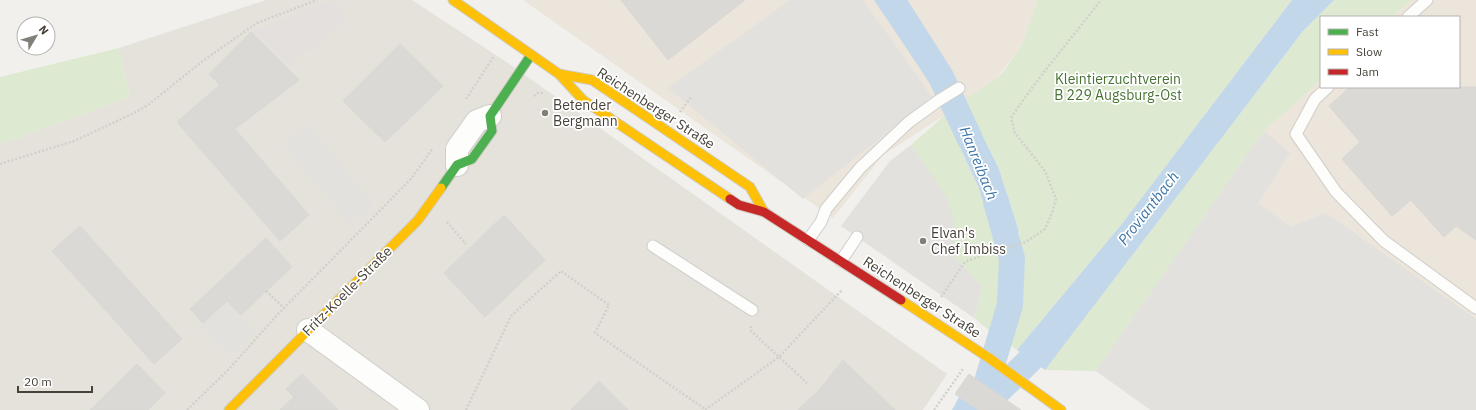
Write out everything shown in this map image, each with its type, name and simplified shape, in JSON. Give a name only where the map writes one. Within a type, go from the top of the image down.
[{"type":"street","name":"Reichenberger Straße","points":[[453,0],[559,74],[583,100],[739,205],[764,212],[841,261],[979,351],[1033,388],[1061,410]]},
{"type":"street","name":"Fritz-Koelle-Straße","points":[[229,410],[418,220],[457,165],[457,149],[477,121],[490,116],[532,55]]},
{"type":"street","name":"Reichenberger Straße","points":[[559,74],[592,80],[750,187],[764,212]]},
{"type":"street","points":[[308,330],[418,410]]},
{"type":"lane","points":[[1409,16],[1427,0]]},
{"type":"lane","points":[[808,240],[821,222],[826,209],[860,168],[909,122],[959,88]]},
{"type":"lane","points":[[1327,88],[1315,99],[1296,134],[1336,192],[1384,241],[1476,308]]},
{"type":"lane","points":[[841,261],[857,237]]},
{"type":"lane","points":[[653,246],[752,310]]},
{"type":"path","points":[[0,164],[74,142],[134,114],[148,105],[204,60],[257,23],[317,0]]},
{"type":"path","points":[[926,317],[965,262],[996,250],[1026,242],[1045,229],[1056,199],[1045,171],[1015,133],[1011,118],[1026,96],[1101,0]]},
{"type":"path","points":[[464,102],[496,52]]},
{"type":"path","points":[[683,106],[691,97]]},
{"type":"path","points":[[187,410],[227,371],[284,308],[411,180],[433,148]]},
{"type":"path","points":[[445,220],[466,244]]},
{"type":"path","points":[[466,410],[511,316],[561,271],[609,306],[595,333],[705,410],[779,357],[842,290]]},
{"type":"path","points":[[266,291],[284,308]]},
{"type":"path","points":[[752,310],[751,331],[807,383]]},
{"type":"path","points":[[934,410],[963,369]]},
{"type":"shaded area","points":[[266,0],[412,0],[508,63],[947,374],[923,410],[0,410],[0,143],[15,139],[130,97],[119,48]]},
{"type":"shaded area","points":[[334,0],[349,20],[247,97],[251,32]]},
{"type":"shaded area","points":[[523,0],[1038,0],[1022,45],[997,78],[945,115],[883,155],[833,218]]},
{"type":"shaded area","points":[[790,0],[863,0],[932,97],[803,199],[668,88]]},
{"type":"shaded area","points":[[1412,0],[1476,0],[1476,410],[1150,410],[1096,371],[1264,131],[1320,81],[1320,88],[1460,88],[1460,16],[1393,16]]},
{"type":"shaded area","points":[[308,125],[374,204],[350,224],[284,145]]},
{"type":"shaded area","points":[[1264,131],[1290,153],[1258,203],[1291,227],[1326,213],[1476,319],[1476,410],[1151,410],[1096,371]]},
{"type":"shaded area","points":[[911,145],[946,196],[954,222],[954,256],[982,287],[974,318],[841,226],[890,161]]},
{"type":"shaded area","points":[[227,301],[255,332],[229,357],[201,326]]},
{"type":"green space","name":"Kleintierzuchtverein B 229 Augsburg-Ost","points":[[1038,0],[1292,0],[1121,225],[1017,350],[1009,344],[1021,310],[1023,255],[1019,232],[999,169],[965,100],[997,78],[1003,72],[1022,45]]},
{"type":"green space","points":[[1334,0],[1412,0],[1393,16],[1320,16],[1320,81],[1264,131],[1096,371],[1045,370],[1303,31]]},
{"type":"green space","points":[[119,48],[130,97],[15,139],[0,143],[0,77]]},
{"type":"green space","points":[[945,115],[978,186],[995,238],[996,251],[1001,261],[999,294],[991,332],[974,318],[982,287],[954,256],[954,222],[911,145]]},
{"type":"water","points":[[874,0],[901,0],[950,70],[931,85]]},
{"type":"water","points":[[1292,0],[1334,0],[1303,31],[1045,370],[1017,350],[1121,225]]},
{"type":"water","points":[[965,100],[999,169],[1019,232],[995,238],[978,186],[945,115]]},
{"type":"water","points":[[1023,255],[1021,310],[1009,344],[991,332],[999,294],[1001,261]]},
{"type":"water","points":[[959,397],[978,410],[952,410]]},
{"type":"building","points":[[621,0],[745,0],[668,60]]},
{"type":"building","points":[[251,32],[299,80],[235,129],[309,215],[280,241],[177,122],[220,85],[209,74]]},
{"type":"building","points":[[400,44],[443,86],[385,142],[343,101]]},
{"type":"building","points":[[1476,87],[1476,240],[1456,226],[1444,237],[1411,200],[1392,216],[1342,159],[1360,142],[1329,106],[1349,88]]},
{"type":"building","points":[[504,215],[545,260],[485,317],[444,273]]},
{"type":"building","points":[[80,226],[182,339],[154,364],[52,251]]},
{"type":"building","points":[[266,238],[292,267],[241,315],[227,301],[203,323],[190,309]]},
{"type":"building","points":[[843,360],[895,410],[798,410],[821,388]]},
{"type":"building","points":[[137,364],[165,393],[148,410],[90,410]]},
{"type":"building","points":[[302,374],[338,410],[280,410],[294,397],[286,389]]},
{"type":"building","points":[[969,374],[1021,410],[978,410],[955,394]]},
{"type":"building","points":[[599,381],[628,410],[571,410]]},
{"type":"waterway","name":"Hanreibach","points":[[892,0],[941,77],[970,139]]},
{"type":"waterway","name":"Hanreibach","points":[[979,408],[1010,305],[1012,258],[996,202]]},
{"type":"waterway","name":"Proviantbach","points":[[979,410],[1031,359],[1053,331]]},
{"type":"traffic: fast","points":[[441,188],[457,165],[472,159],[492,131],[490,116],[531,55]]},
{"type":"traffic: slow","points":[[453,0],[559,74],[583,100],[730,199]]},
{"type":"traffic: slow","points":[[559,74],[592,80],[750,187],[764,212]]},
{"type":"traffic: slow","points":[[229,410],[418,220],[441,188]]},
{"type":"traffic: slow","points":[[901,300],[989,358],[1061,410]]},
{"type":"traffic: jam","points":[[730,199],[739,205],[764,212],[901,300]]},
{"type":"place","name":"Betender Bergmann","points":[[545,113]]},
{"type":"place","name":"Elvan's Chef Imbiss","points":[[923,241]]}]
